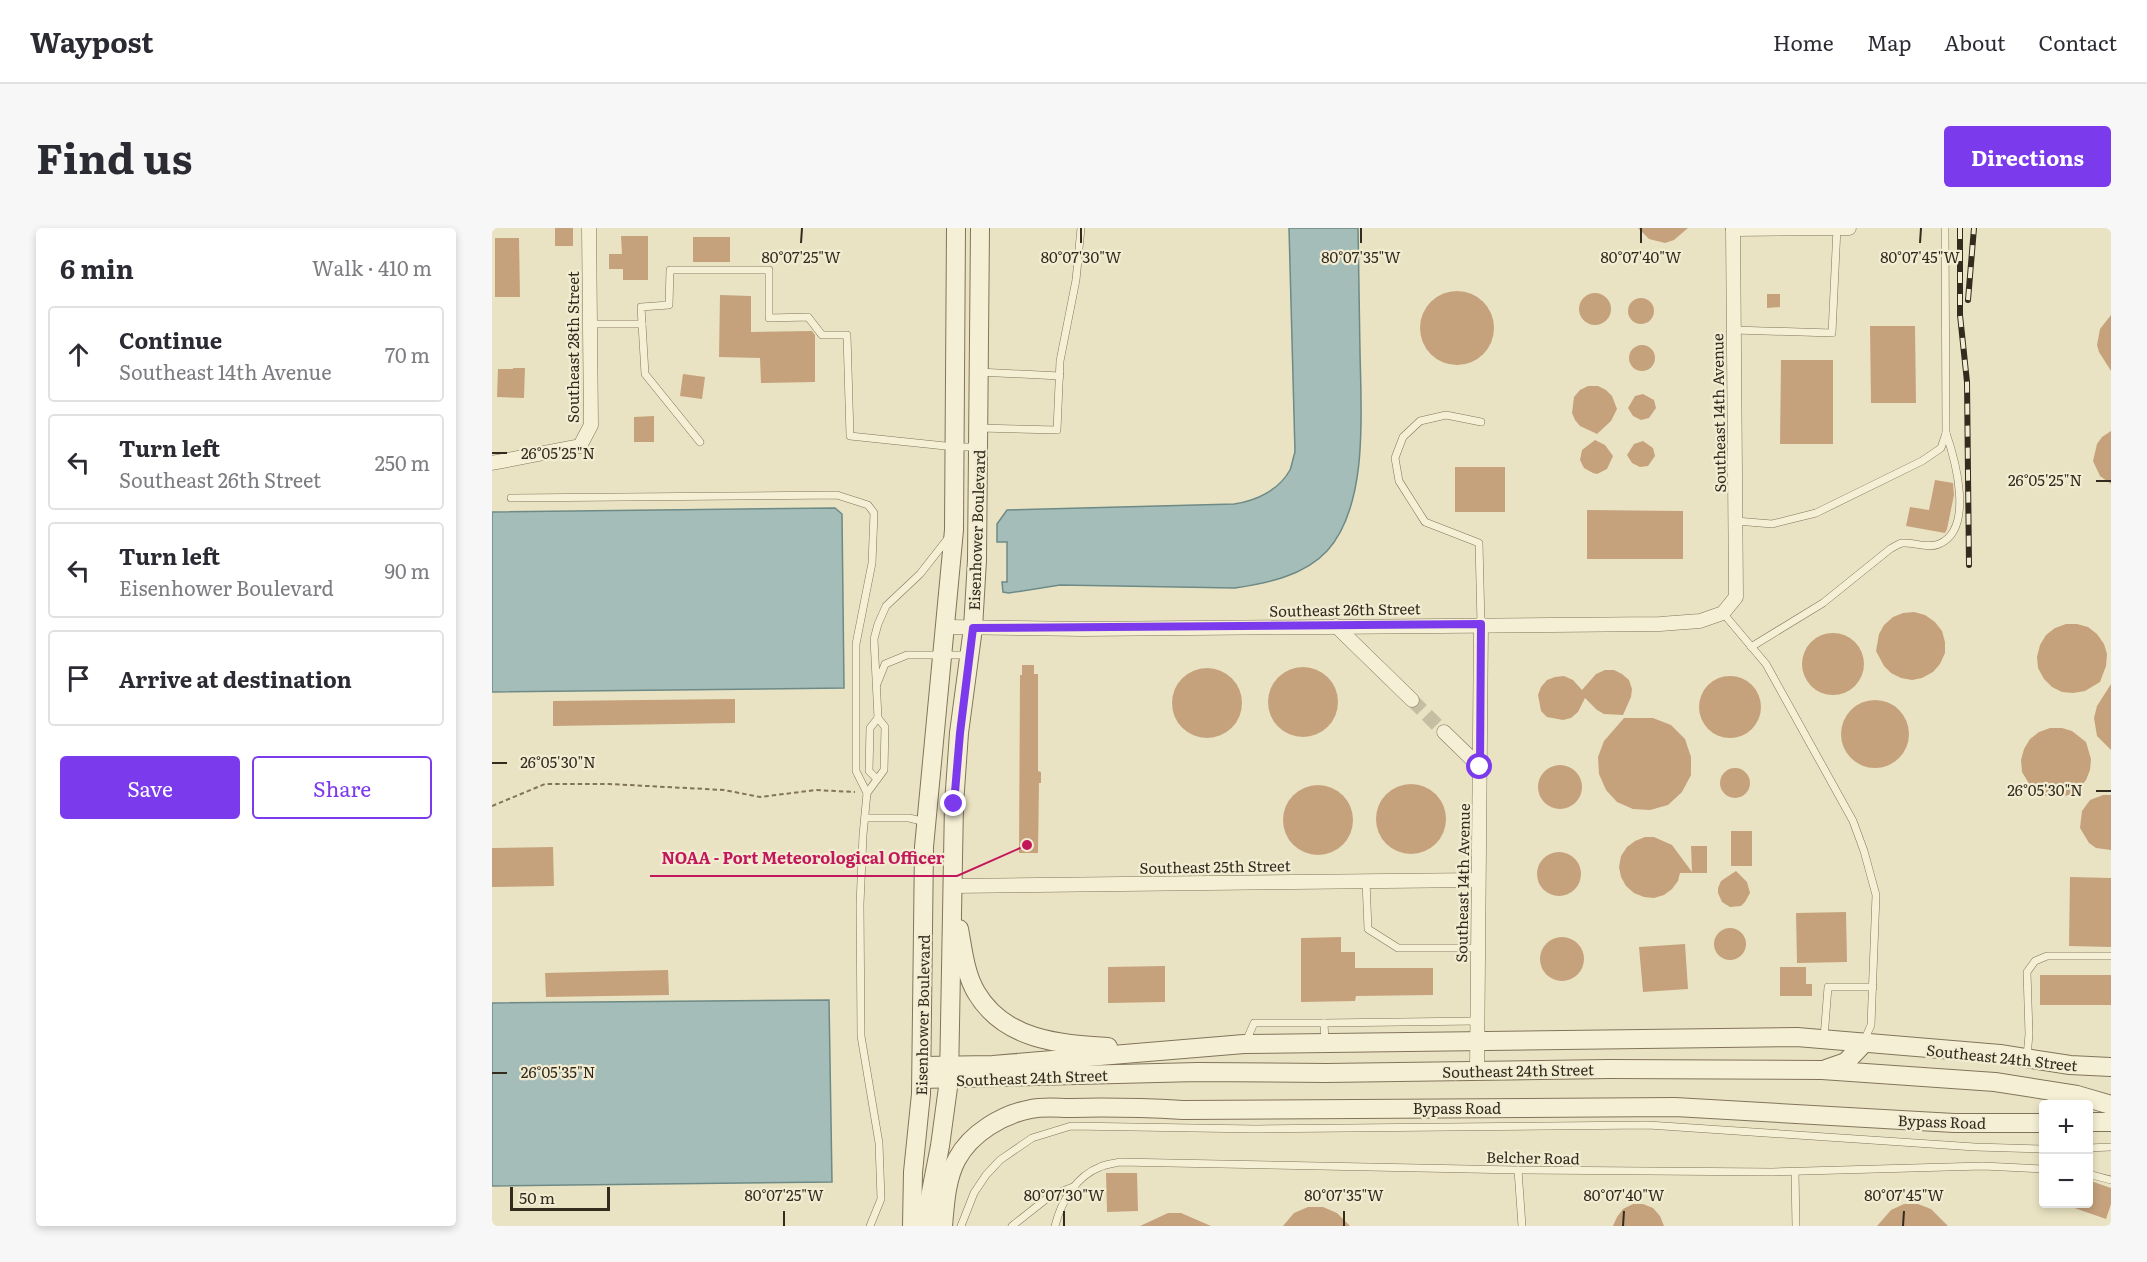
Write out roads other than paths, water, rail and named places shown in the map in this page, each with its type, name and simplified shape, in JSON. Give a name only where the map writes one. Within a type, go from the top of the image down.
[{"type":"street","name":"Southeast 28th Street","points":[[492,463],[580,446],[591,425],[589,228]]},
{"type":"street","name":"Eisenhower Boulevard","points":[[912,1226],[913,1172],[922,1073],[926,822],[954,530],[956,228]]},
{"type":"street","name":"Eisenhower Boulevard","points":[[927,1226],[928,1202],[940,1146],[949,1072],[954,804],[973,628],[977,560],[980,228]]},
{"type":"street","points":[[1733,229],[1849,228]]},
{"type":"street","name":"Southeast 14th Avenue","points":[[1724,613],[1736,597],[1733,229]]},
{"type":"street","name":"Southeast 26th Street","points":[[946,627],[1660,624],[1700,621],[1724,613]]},
{"type":"street","name":"Southeast 14th Avenue","points":[[1477,1071],[1481,624]]},
{"type":"street","points":[[1336,626],[1412,700]]},
{"type":"street","points":[[1444,732],[1480,767]]},
{"type":"street","name":"Southeast 25th Street","points":[[952,886],[1478,880]]},
{"type":"street","points":[[952,886],[966,964],[972,982],[990,1010],[1006,1024],[1028,1036],[1048,1041],[1077,1045],[1176,1050]]},
{"type":"street","name":"Southeast 24th Street","points":[[949,1072],[993,1065],[1244,1044],[1797,1037],[2000,1054],[2026,1060],[2111,1067]]},
{"type":"street","points":[[1609,1069],[1610,1039]]},
{"type":"street","points":[[1326,1043],[1326,1073]]},
{"type":"street","points":[[1822,1070],[1846,1062],[1864,1043]]},
{"type":"street","points":[[1902,1075],[1896,1069],[1894,1062],[1899,1056],[1925,1056],[1940,1049]]},
{"type":"street","name":"Southeast 24th Street","points":[[922,1073],[1822,1070],[1995,1082],[2051,1097],[2077,1095],[2111,1105]]},
{"type":"street","name":"Bypass Road","points":[[943,1226],[946,1195],[957,1158],[968,1144],[994,1122],[1033,1108],[1117,1107],[1183,1110],[1675,1107],[1954,1123],[2039,1123]]},
{"type":"street","points":[[2093,1122],[2111,1122]]},
{"type":"lane","points":[[978,428],[1057,430],[1060,361],[1076,280],[1081,228]]},
{"type":"lane","points":[[1734,330],[1832,333],[1837,228]]},
{"type":"lane","points":[[1752,647],[1822,603],[1901,543],[1937,545],[1950,537],[1956,526],[1959,483],[1946,433],[1945,228]]},
{"type":"lane","points":[[700,442],[645,374],[641,307],[669,305],[670,270],[769,270],[769,318],[808,317],[822,335],[847,335],[850,436],[955,447],[978,447]]},
{"type":"lane","points":[[590,324],[642,324]]},
{"type":"lane","points":[[978,372],[1060,376]]},
{"type":"lane","points":[[1481,422],[1446,415],[1420,421],[1403,437],[1395,458],[1399,481],[1425,522],[1479,543],[1481,624]]},
{"type":"lane","points":[[1736,521],[1772,524],[1816,513],[1922,461],[1941,448],[1946,433]]},
{"type":"lane","points":[[511,498],[837,495],[868,505],[874,513],[872,563],[856,644],[856,771],[867,793]]},
{"type":"lane","points":[[870,1226],[881,1199],[879,1143],[861,1036],[860,904],[867,793],[885,770],[885,727],[878,718],[874,639],[886,606],[920,574],[954,530]]},
{"type":"lane","points":[[1724,613],[1766,664],[1853,821],[1864,850],[1876,894],[1871,1025],[1864,1043]]},
{"type":"lane","points":[[876,686],[885,664],[907,655],[969,655]]},
{"type":"lane","points":[[877,779],[869,771],[870,728],[878,718]]},
{"type":"lane","points":[[865,818],[909,818],[926,822]]},
{"type":"lane","points":[[1366,881],[1368,929],[1398,948],[1478,948]]},
{"type":"lane","points":[[2026,1060],[2029,1034],[2027,972],[2035,961],[2047,956],[2111,956]]},
{"type":"lane","points":[[1824,1040],[1828,987],[1873,987]]},
{"type":"lane","points":[[1244,1044],[1254,1023],[1477,1021]]},
{"type":"lane","points":[[1324,1023],[1326,1043]]},
{"type":"lane","points":[[961,1226],[974,1193],[1000,1160],[1032,1138],[1071,1126],[1256,1129],[1648,1125],[1976,1147],[2039,1149]]},
{"type":"lane","points":[[2093,1148],[2111,1145]]},
{"type":"lane","name":"Belcher Road","points":[[1055,1226],[1058,1215],[1073,1187],[1099,1167],[1119,1162],[1518,1170],[1795,1172],[1983,1166],[2039,1169]]},
{"type":"lane","points":[[1518,1170],[1522,1226]]},
{"type":"lane","points":[[1795,1172],[1796,1226]]},
{"type":"lane","points":[[2093,1175],[2111,1180]]},
{"type":"lane","points":[[1012,1226],[1050,1196],[1073,1187]]},
{"type":"water","points":[[1289,228],[1358,228],[1360,456],[1350,509],[1341,532],[1327,551],[1307,567],[1284,577],[1235,588],[1060,585],[1003,592],[1002,582],[1007,582],[1007,542],[997,542],[997,524],[1007,510],[1234,504],[1266,493],[1285,477],[1290,470],[1295,452]]},
{"type":"water","points":[[835,508],[842,514],[844,688],[492,692],[492,512]]},
{"type":"water","points":[[829,1000],[832,1182],[492,1186],[492,1003]]},
{"type":"tunnel","points":[[1412,700],[1444,732]]},
{"type":"railway","points":[[1960,228],[1960,315],[1967,382],[1969,565]]},
{"type":"railway","points":[[1968,300],[1974,228]]},
{"type":"place","name":"NOAA - Port Meteorological Officer","points":[[1027,845]]}]
